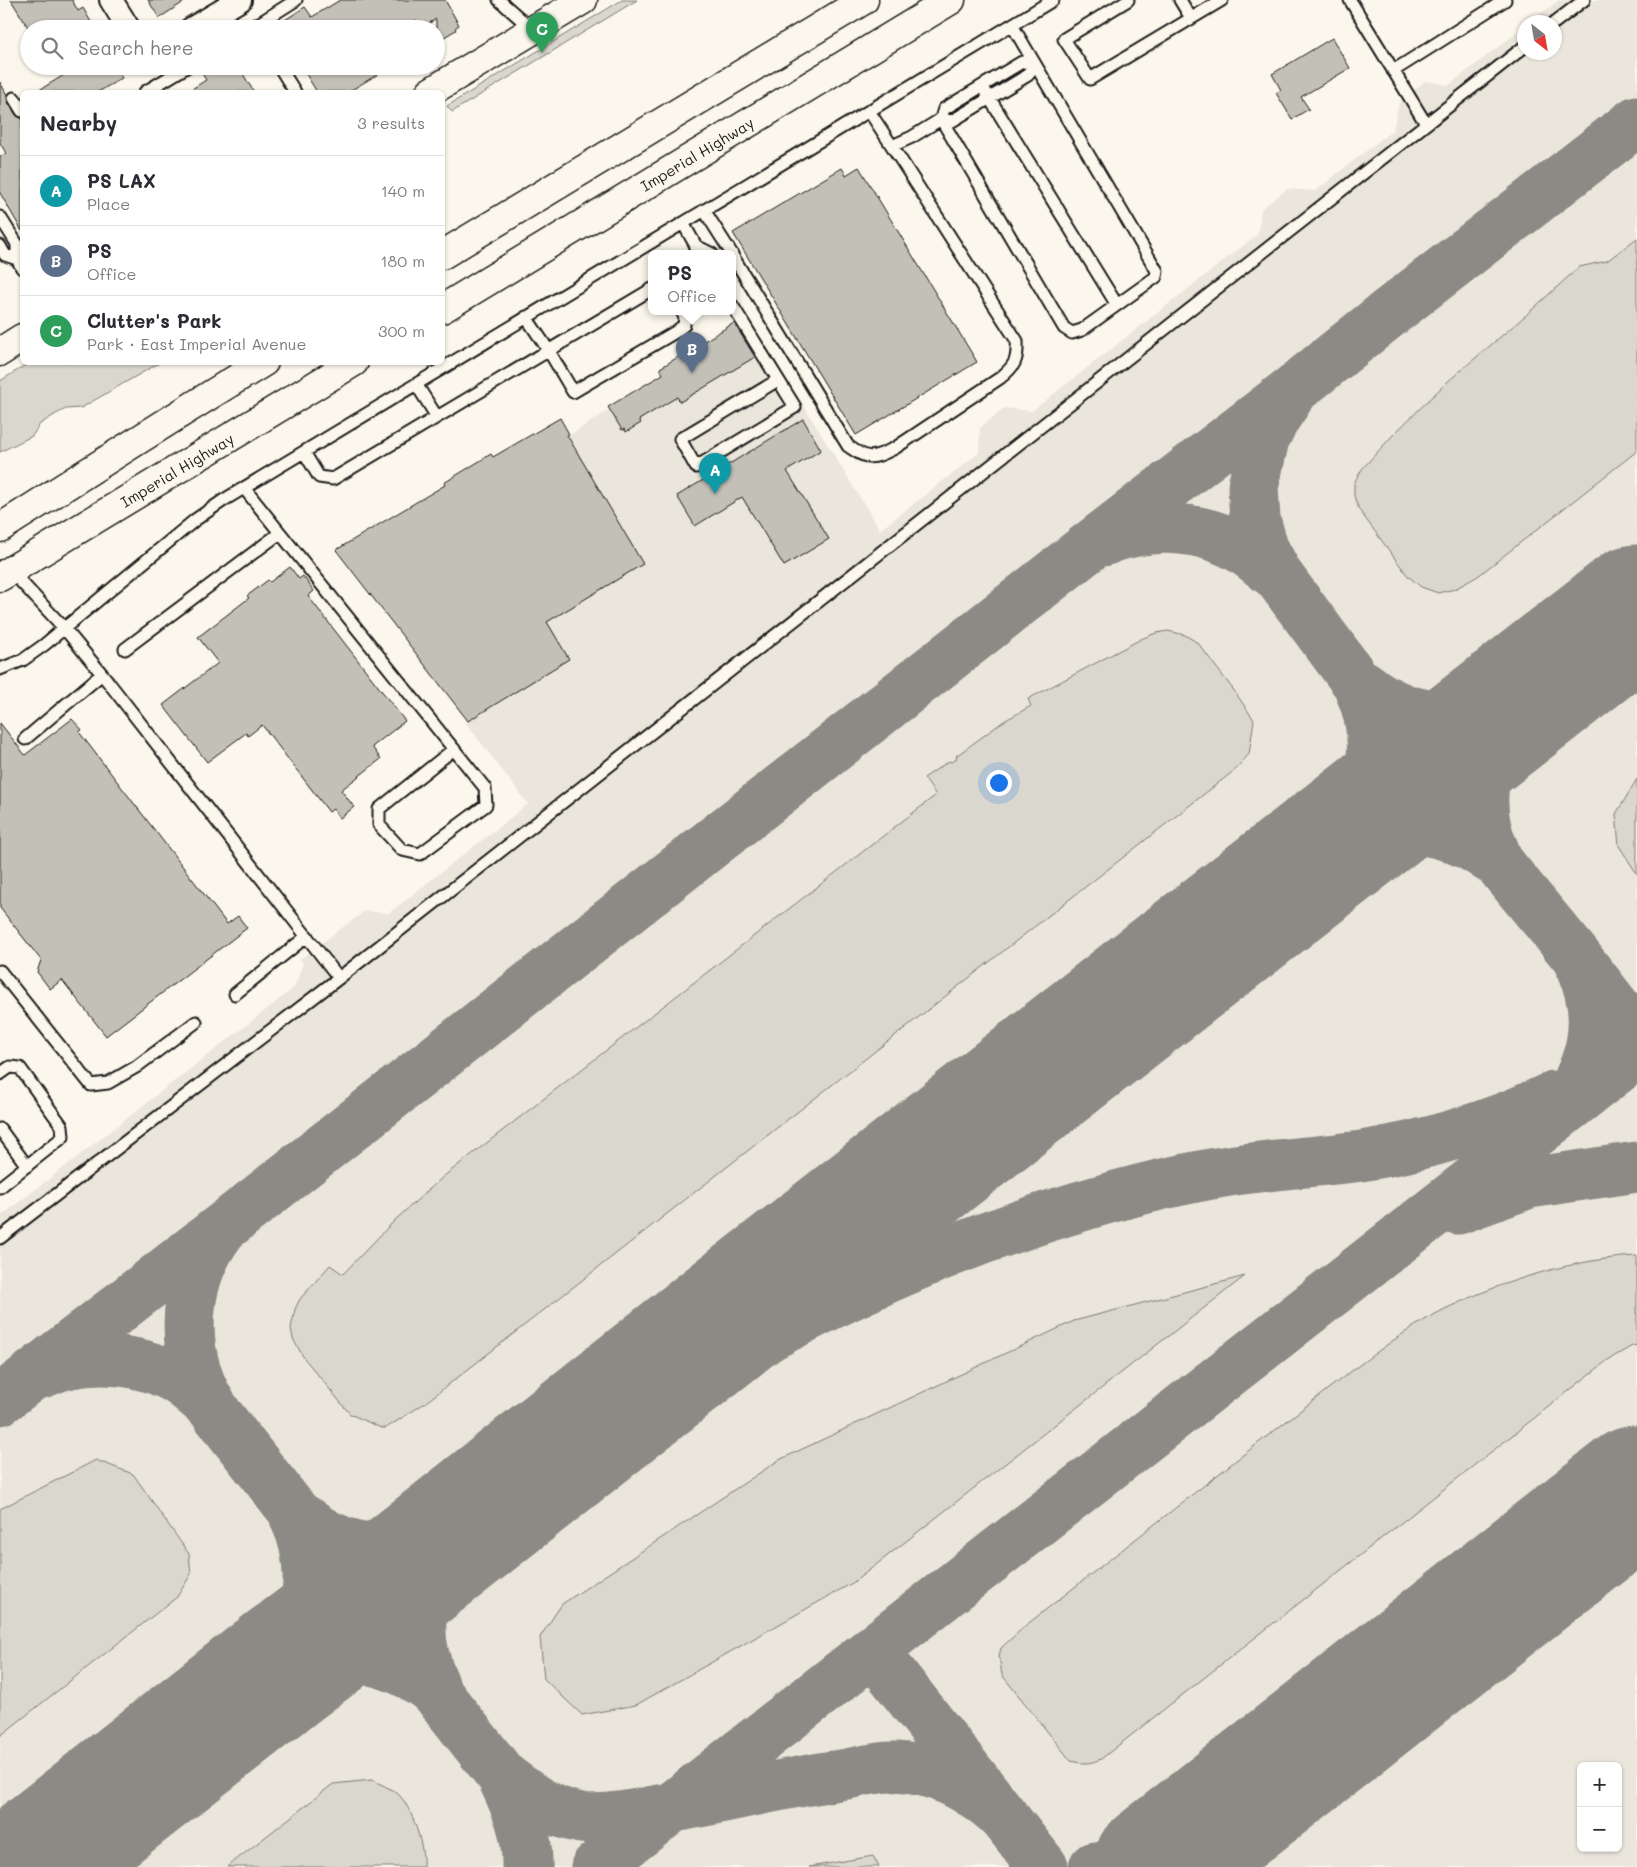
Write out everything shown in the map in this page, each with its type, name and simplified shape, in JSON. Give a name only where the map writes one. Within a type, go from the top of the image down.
[{"type":"main road","points":[[433,90],[583,0]]},
{"type":"main road","points":[[445,252],[864,0]]},
{"type":"main road","name":"Imperial Highway","points":[[445,307],[951,0]]},
{"type":"main road","points":[[0,352],[20,339]]},
{"type":"main road","points":[[0,528],[259,365]]},
{"type":"main road","name":"Imperial Highway","points":[[4,567],[349,365]]},
{"type":"street","points":[[112,0],[124,20]]},
{"type":"street","points":[[206,20],[240,0]]},
{"type":"lane","points":[[266,20],[296,0]]},
{"type":"lane","points":[[498,0],[533,30]]},
{"type":"lane","points":[[0,668],[22,660],[44,645],[195,520],[244,488],[1053,0]]},
{"type":"lane","points":[[1128,0],[1064,39],[1090,79],[1222,0]]},
{"type":"lane","points":[[1180,0],[1191,18]]},
{"type":"lane","points":[[1350,0],[1426,124]]},
{"type":"lane","points":[[1393,71],[1505,0]]},
{"type":"lane","points":[[1562,18],[1584,0]]},
{"type":"lane","points":[[1012,25],[1156,271],[1156,276],[1117,305],[1082,330],[1072,333],[1064,328],[941,119],[944,109],[982,86],[1022,62],[1034,63]]},
{"type":"lane","points":[[0,1238],[339,978],[1517,52]]},
{"type":"lane","points":[[892,146],[941,119],[952,121],[1028,76],[1034,63]]},
{"type":"lane","points":[[148,90],[173,75]]},
{"type":"lane","points":[[285,75],[294,90]]},
{"type":"lane","points":[[982,86],[1117,305]]},
{"type":"lane","points":[[14,98],[20,108]]},
{"type":"lane","points":[[736,261],[848,446],[862,456],[877,457],[895,448],[1011,369],[1018,356],[1016,341],[869,111]]},
{"type":"lane","points":[[704,210],[729,250]]},
{"type":"lane","points":[[0,218],[17,244],[20,263]]},
{"type":"lane","points":[[683,223],[696,250]]},
{"type":"lane","points":[[0,246],[6,255],[20,263]]},
{"type":"lane","points":[[304,452],[319,477],[333,479],[648,291]]},
{"type":"lane","points":[[736,312],[778,380],[795,408],[696,467],[680,439],[778,380]]},
{"type":"lane","points":[[526,318],[549,351],[573,392],[677,331],[684,325],[684,315]]},
{"type":"lane","points":[[416,384],[437,418]]},
{"type":"lane","points":[[244,488],[454,749],[485,788],[486,805],[420,854],[402,850],[379,825],[379,809],[454,749]]},
{"type":"lane","points":[[125,649],[280,533]]},
{"type":"lane","points":[[4,567],[64,628],[102,674],[339,978]]},
{"type":"lane","points":[[25,739],[102,674]]},
{"type":"lane","points":[[235,994],[307,936]]},
{"type":"lane","points":[[0,972],[91,1085],[108,1083],[122,1075],[196,1022]]},
{"type":"lane","points":[[0,1074],[10,1067],[20,1068],[62,1126],[63,1137],[0,1186]]},
{"type":"lane","points":[[0,1129],[26,1166]]},
{"type":"shaded area","points":[[622,0],[637,0],[452,112],[447,106]]},
{"type":"shaded area","points":[[1559,0],[1637,0],[1637,1867],[0,1867],[0,1217],[294,988],[303,963],[300,959],[365,911],[389,913],[528,804],[465,722],[474,715],[377,554],[752,322],[880,530],[979,453],[980,428],[1004,408],[1032,411],[1258,234],[1261,209],[1287,189],[1315,191],[1393,130],[1399,103],[1425,81],[1449,85],[1517,32],[1517,60],[1562,60],[1562,15],[1539,15]]},
{"type":"shaded area","points":[[1637,238],[1637,451],[1478,576],[1455,589],[1438,593],[1421,587],[1408,576],[1359,510],[1354,496],[1354,483],[1362,469],[1393,435],[1446,383],[1579,267],[1607,261]]},
{"type":"shaded area","points":[[26,365],[156,365],[81,408],[66,409],[56,414],[40,424],[32,436],[0,452],[0,381]]},
{"type":"shaded area","points":[[1168,631],[1185,635],[1198,643],[1254,720],[1249,754],[1235,770],[425,1403],[386,1428],[381,1428],[350,1414],[304,1358],[293,1339],[291,1328],[295,1309],[300,1299],[330,1265],[343,1274],[395,1220],[444,1176],[936,795],[924,778],[949,761],[952,762],[957,758],[956,756],[1004,721],[1031,706],[1028,699],[1141,639]]},
{"type":"shaded area","points":[[1637,779],[1637,874],[1619,846],[1616,814]]},
{"type":"shaded area","points":[[1637,1256],[1637,1345],[1608,1360],[1101,1759],[1086,1763],[1071,1761],[1002,1675],[999,1656],[1001,1648],[1025,1626],[1328,1389],[1402,1334],[1463,1300],[1512,1282],[1562,1267],[1613,1258]]},
{"type":"shaded area","points":[[1245,1276],[854,1582],[636,1705],[582,1715],[544,1679],[540,1637],[562,1604],[779,1460],[1074,1321]]},
{"type":"shaded area","points":[[96,1460],[133,1474],[189,1554],[191,1574],[177,1597],[0,1736],[0,1509]]},
{"type":"shaded area","points":[[372,1780],[397,1793],[408,1807],[420,1839],[423,1867],[227,1867],[333,1784]]},
{"type":"shaded area","points":[[873,1856],[879,1867],[809,1867]]},
{"type":"building","points":[[11,0],[72,0],[78,11],[83,8],[90,20],[23,20]]},
{"type":"building","points":[[148,0],[187,0],[159,18]]},
{"type":"building","points":[[340,0],[445,0],[459,25],[455,28],[456,30],[445,37],[445,20],[436,19],[285,20],[305,7],[312,17]]},
{"type":"building","points":[[1332,38],[1350,68],[1301,97],[1309,109],[1292,119],[1276,93],[1281,90],[1272,74]]},
{"type":"building","points":[[64,75],[120,75],[122,78],[101,90],[39,90]]},
{"type":"building","points":[[203,75],[244,75],[253,90],[190,90],[206,80]]},
{"type":"building","points":[[307,75],[377,75],[351,90],[316,90]]},
{"type":"building","points":[[0,82],[7,95],[8,102],[16,115],[20,117],[20,228],[0,193],[0,157],[6,153],[0,143]]},
{"type":"building","points":[[859,167],[977,362],[856,435],[733,233],[842,168],[846,175]]},
{"type":"building","points":[[734,323],[755,357],[680,402],[677,397],[639,420],[641,423],[626,432],[624,429],[622,430],[608,407],[663,374],[660,368]]},
{"type":"building","points":[[560,418],[569,434],[567,435],[643,564],[547,622],[569,659],[468,721],[336,550],[445,485],[444,483],[491,454],[493,457]]},
{"type":"building","points":[[803,419],[821,450],[787,471],[829,539],[784,566],[742,497],[695,526],[677,496]]},
{"type":"building","points":[[290,567],[299,579],[303,576],[314,591],[308,596],[405,721],[372,747],[381,759],[341,790],[354,807],[340,818],[333,809],[329,812],[262,725],[248,736],[246,733],[207,762],[163,705],[218,663],[198,637],[249,598],[247,596],[268,580],[270,582]]},
{"type":"building","points":[[72,719],[82,730],[79,732],[227,924],[238,916],[247,928],[106,1036],[62,980],[50,989],[37,972],[41,960],[0,908],[0,723],[25,755]]},
{"type":"taxiway","points":[[0,1400],[225,1226],[1081,553],[1637,121]]},
{"type":"taxiway","points":[[1288,398],[1264,439],[1253,487],[1255,519],[1263,548],[1278,576],[1352,676],[1637,1035]]},
{"type":"taxiway","points":[[1103,541],[1138,531],[1156,529],[1193,531],[1227,541],[1244,550],[1278,576]]},
{"type":"taxiway","points":[[1495,853],[1488,834],[1483,794],[1485,774],[1499,736],[1523,704],[1637,610]]},
{"type":"taxiway","points":[[1364,686],[1384,700],[1405,709],[1427,715],[1449,716],[1471,714],[1492,708],[1513,698],[1533,685]]},
{"type":"taxiway","points":[[1317,854],[1348,824],[1358,809],[1370,776],[1372,741],[1370,724],[1360,690]]},
{"type":"taxiway","points":[[1251,910],[1343,845],[1361,836],[1380,831],[1418,829],[1437,833],[1474,847],[1490,858]]},
{"type":"taxiway","points":[[1563,1107],[1582,1074],[1592,1039],[1592,1004],[1581,967]]},
{"type":"taxiway","points":[[596,1867],[1637,1053]]},
{"type":"taxiway","points":[[494,1504],[567,1462],[671,1393],[782,1329],[878,1282],[977,1241],[1078,1207],[1172,1182],[1246,1169],[1361,1156],[1435,1140],[1484,1125],[1554,1096]]},
{"type":"taxiway","points":[[1458,1209],[1529,1183],[1637,1167]]},
{"type":"taxiway","points":[[219,1233],[206,1254],[197,1276],[191,1300],[189,1324],[191,1347],[196,1371],[205,1393],[217,1414],[502,1776],[517,1809],[526,1842],[527,1867]]},
{"type":"taxiway","points":[[42,1373],[75,1362],[92,1360],[128,1362],[146,1366],[177,1379],[214,1409]]},
{"type":"taxiway","points":[[434,1684],[423,1650],[421,1615],[424,1597],[436,1564],[446,1549],[479,1516]]},
{"type":"taxiway","points":[[257,1684],[276,1664],[292,1642],[304,1612],[307,1597],[307,1564],[305,1548],[295,1518]]},
{"type":"taxiway","points":[[303,1519],[328,1536],[342,1542],[357,1546],[387,1549],[423,1543],[469,1521]]},
{"type":"taxiway","points":[[873,1650],[1043,1867]]},
{"type":"taxiway","points":[[242,1699],[289,1670],[306,1663],[342,1657],[378,1662],[412,1676],[428,1686]]},
{"type":"taxiway","points":[[502,1776],[549,1808],[570,1816],[601,1819],[644,1813],[871,1769],[884,1767],[911,1768],[952,1781],[990,1804],[1001,1814]]},
{"type":"taxiway","points":[[1094,1867],[1126,1866],[1156,1857],[1196,1836]]},
{"type":"runway","points":[[28,1867],[284,1666],[367,1604],[737,1311],[1637,609]]},
{"type":"runway","points":[[1157,1867],[1637,1490]]},
{"type":"place","name":"Clutter's Park","points":[[542,53]]},
{"type":"place","name":"PS","points":[[692,373]]},
{"type":"place","name":"PS LAX","points":[[715,494]]}]
